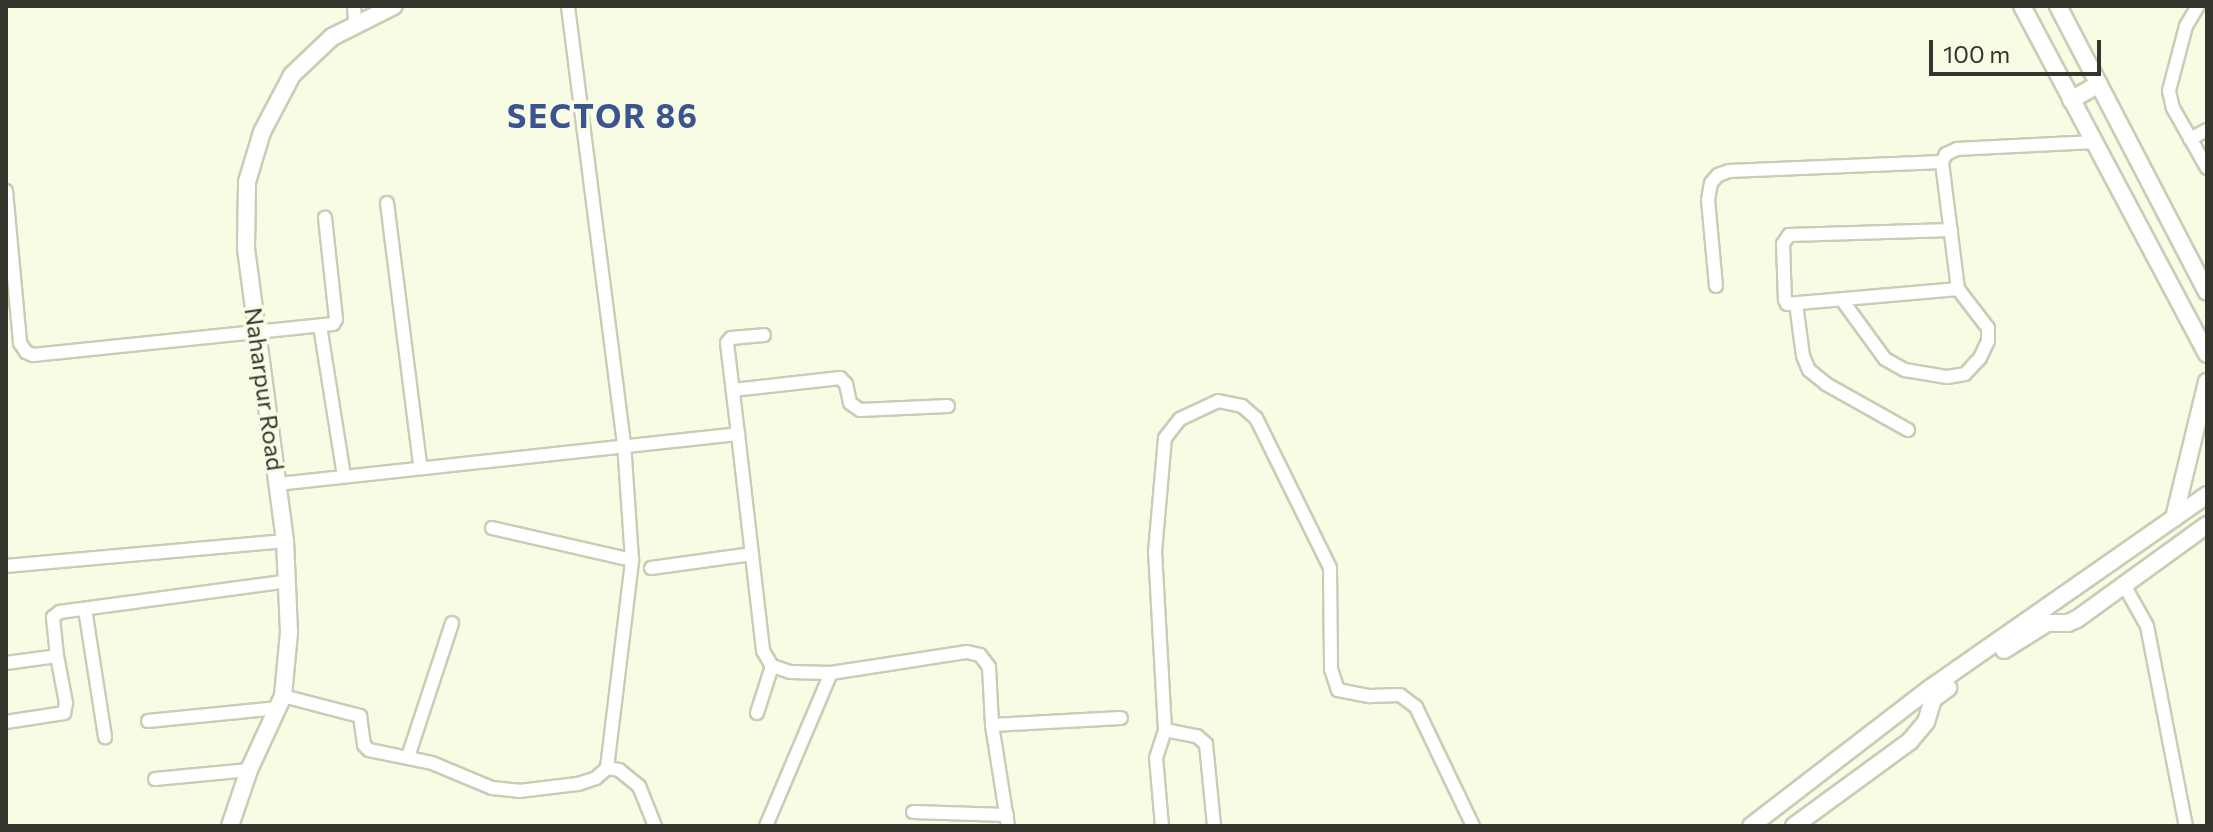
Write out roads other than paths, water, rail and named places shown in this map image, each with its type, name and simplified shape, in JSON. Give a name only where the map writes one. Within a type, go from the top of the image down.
[{"type":"street","points":[[148,721],[280,702],[355,713],[363,721],[365,748],[408,757],[505,790],[578,784],[596,778],[607,768],[632,560],[624,444],[568,6]]},
{"type":"street","points":[[2022,6],[2207,354]]},
{"type":"street","points":[[2058,6],[2207,292]]},
{"type":"street","points":[[2198,6],[2186,26],[2169,91],[2173,108],[2207,168]]},
{"type":"street","name":"Naharpur Road","points":[[230,826],[249,770],[280,702],[288,660],[285,541],[257,333],[246,212],[247,182],[262,132],[292,75],[354,14],[390,7]]},
{"type":"street","points":[[2071,100],[2099,84]]},
{"type":"street","points":[[2190,139],[2207,130]]},
{"type":"street","points":[[1842,300],[1885,359],[1905,370],[1947,377],[1965,374],[1973,369],[1988,341],[1984,318],[1958,289],[1942,162],[1946,154],[1957,149],[2093,142]]},
{"type":"street","points":[[1716,286],[1708,200],[1711,183],[1718,175],[1729,171],[1942,162]]},
{"type":"street","points":[[6,191],[10,268],[20,343],[26,352],[33,355],[333,324],[336,319],[325,218]]},
{"type":"street","points":[[387,203],[420,466]]},
{"type":"street","points":[[1951,230],[1789,235],[1783,244],[1785,300],[1787,304],[1796,304],[1958,289]]},
{"type":"street","points":[[1796,304],[1803,356],[1809,370],[1826,384],[1908,430]]},
{"type":"street","points":[[320,326],[344,476]]},
{"type":"street","points":[[764,335],[731,338],[727,343],[763,651],[772,666],[790,672],[831,673],[967,652],[980,655],[989,667],[992,725],[1007,821],[913,812]]},
{"type":"street","points":[[733,390],[840,378],[846,384],[850,403],[860,410],[948,406]]},
{"type":"street","points":[[2174,518],[2207,382]]},
{"type":"street","points":[[1162,826],[1156,758],[1165,730],[1155,552],[1165,438],[1180,419],[1218,401],[1242,406],[1256,418],[1330,568],[1331,669],[1338,690],[1370,696],[1400,695],[1416,707],[1473,826]]},
{"type":"street","points":[[278,484],[420,466],[738,434]]},
{"type":"street","points":[[1751,826],[1929,689],[2207,495]]},
{"type":"street","points":[[1794,826],[1910,741],[1926,722],[1933,699],[1971,671],[2047,623],[2077,619],[2207,525]]},
{"type":"street","points":[[492,528],[632,560]]},
{"type":"street","points":[[6,566],[285,541]]},
{"type":"street","points":[[651,568],[752,554]]},
{"type":"street","points":[[6,722],[64,713],[66,703],[53,617],[60,612],[288,581]]},
{"type":"street","points":[[2124,585],[2147,626],[2186,826]]},
{"type":"street","points":[[85,609],[105,737]]},
{"type":"street","points":[[408,757],[452,623]]},
{"type":"street","points":[[6,663],[57,656]]},
{"type":"street","points":[[757,713],[772,666]]},
{"type":"street","points":[[766,826],[831,673]]},
{"type":"street","points":[[992,725],[1121,718]]},
{"type":"street","points":[[1165,730],[1197,736],[1206,744],[1214,826]]},
{"type":"street","points":[[607,768],[619,770],[639,786],[655,826]]},
{"type":"street","points":[[155,779],[249,770]]},
{"type":"district","name":"SECTOR 86","points":[[603,115]]}]
